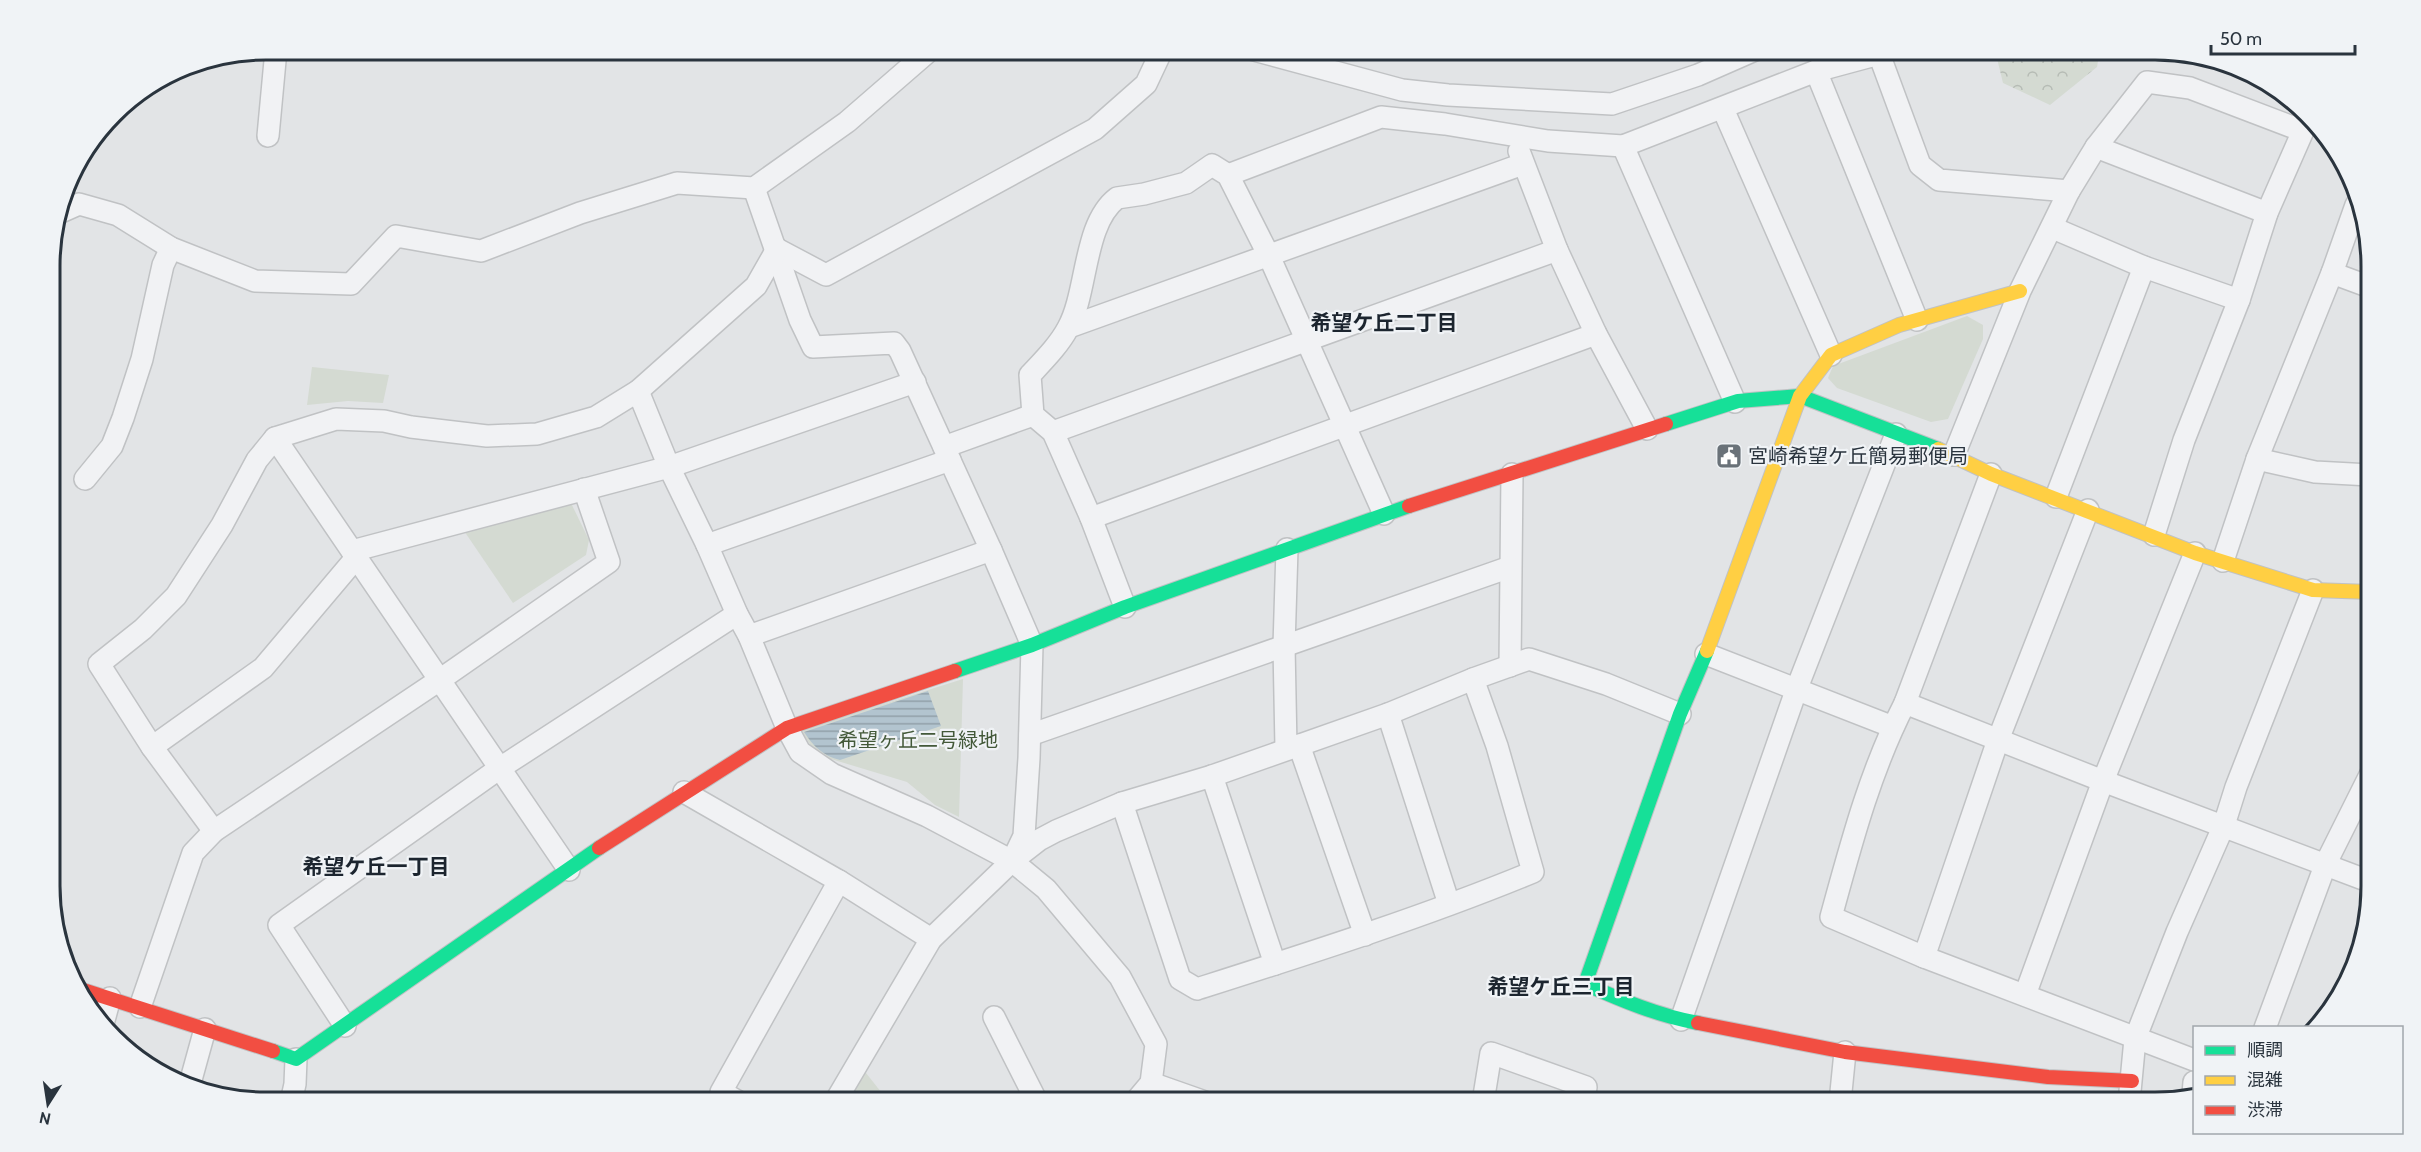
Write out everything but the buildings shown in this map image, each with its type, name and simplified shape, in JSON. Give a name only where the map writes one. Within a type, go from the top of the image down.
[{"type":"street","points":[[268,136],[275,60]]},
{"type":"street","points":[[68,209],[79,204],[118,215],[171,248],[255,281],[351,284],[396,236],[481,251],[580,213],[677,183],[754,188],[847,122],[918,60]]},
{"type":"street","points":[[777,249],[826,275],[1095,129],[1146,84],[1157,60]]},
{"type":"street","points":[[1291,60],[1402,90],[1448,95],[1612,104],[1698,75],[1732,60]]},
{"type":"street","points":[[1228,175],[1381,117],[1578,144],[1623,146],[1816,71],[1857,60]]},
{"type":"street","points":[[1881,60],[1920,165],[1939,180],[2069,191]]},
{"type":"street","points":[[1816,71],[1917,320]]},
{"type":"street","points":[[1954,455],[2020,291],[2053,228],[2069,191],[2096,147],[2147,82],[2190,88],[2302,131],[2267,213],[2239,300],[2184,440],[2154,535]]},
{"type":"street","points":[[1723,108],[1831,355]]},
{"type":"street","points":[[1515,136],[1522,164],[1557,250],[1596,334],[1647,429]]},
{"type":"street","points":[[1623,146],[1735,402]]},
{"type":"street","points":[[2096,147],[2267,213]]},
{"type":"street","points":[[1069,327],[1522,164]]},
{"type":"street","points":[[1125,607],[1091,518],[1053,432],[1033,415],[1030,375],[1069,327],[1096,228],[1117,198],[1144,194],[1186,183],[1212,165],[1228,175],[1269,256],[1384,514]]},
{"type":"street","points":[[754,188],[800,321],[813,347],[894,343],[900,351],[1032,645],[1024,836],[1012,861]]},
{"type":"street","points":[[2223,561],[2257,459],[2332,273],[2354,212]]},
{"type":"street","points":[[2053,228],[2144,267],[2239,300]]},
{"type":"street","points":[[85,479],[112,446],[123,418],[142,359],[163,265],[171,248]]},
{"type":"street","points":[[214,831],[152,747],[99,664],[143,629],[176,596],[222,525],[256,460],[275,438],[336,419],[384,421],[411,427],[487,436],[537,434],[596,417],[638,391],[756,286],[777,249]]},
{"type":"street","points":[[1053,432],[1557,250]]},
{"type":"street","points":[[2056,497],[2144,267]]},
{"type":"street","points":[[2332,273],[2361,283]]},
{"type":"street","points":[[2020,291],[1899,325],[1831,355],[1800,396],[1706,654],[1680,714],[1585,984],[1614,997],[1681,1020],[1845,1052],[2048,1077],[2132,1081]]},
{"type":"street","points":[[1091,518],[1596,334]]},
{"type":"street","points":[[152,747],[263,668],[354,555],[669,467],[915,382]]},
{"type":"street","points":[[638,391],[669,467],[749,636],[787,728],[800,752],[832,774],[927,816],[1012,861],[1046,889],[1120,977],[1156,1044],[1151,1083],[1143,1092]]},
{"type":"street","points":[[296,1059],[626,829],[787,728],[1032,645],[1125,607],[1384,514],[1735,402],[1800,396],[1954,455],[1991,474],[2056,497],[2195,553],[2313,590],[2361,592]]},
{"type":"street","points":[[707,545],[947,453],[1033,415]]},
{"type":"street","points":[[1681,1020],[1797,688],[1896,434]]},
{"type":"street","points":[[275,438],[569,870]]},
{"type":"street","points":[[2257,459],[2315,472],[2361,475]]},
{"type":"street","points":[[1510,666],[1512,474]]},
{"type":"street","points":[[1991,474],[1905,703],[1863,803],[1831,917],[1924,957],[2193,1060]]},
{"type":"street","points":[[140,1007],[193,853],[214,831],[441,679],[609,562],[584,489]]},
{"type":"street","points":[[1924,957],[1998,740],[2088,510]]},
{"type":"street","points":[[1287,549],[1284,646],[1292,747],[1365,935]]},
{"type":"street","points":[[749,636],[991,550]]},
{"type":"street","points":[[2025,995],[2103,781],[2195,553]]},
{"type":"street","points":[[1030,735],[1510,567]]},
{"type":"street","points":[[2130,1092],[2135,1039],[2177,932],[2224,825],[2236,787],[2313,590]]},
{"type":"street","points":[[345,1026],[279,925],[500,768],[737,614]]},
{"type":"street","points":[[1706,654],[1893,727]]},
{"type":"street","points":[[841,1092],[931,939],[1012,861],[1039,840],[1122,803],[1212,776],[1388,714],[1529,659],[1606,684],[1680,714]]},
{"type":"street","points":[[1122,803],[1180,980],[1197,989],[1365,935],[1533,872],[1497,746],[1473,679]]},
{"type":"street","points":[[1905,703],[2103,781],[2361,877]]},
{"type":"street","points":[[1388,714],[1449,904]]},
{"type":"street","points":[[1212,776],[1275,964]]},
{"type":"street","points":[[684,792],[839,881],[931,939]]},
{"type":"street","points":[[2266,1026],[2326,863],[2361,793]]},
{"type":"street","points":[[721,1092],[839,881]]},
{"type":"street","points":[[90,992],[296,1059]]},
{"type":"street","points":[[106,1014],[110,998]]},
{"type":"street","points":[[994,1017],[1032,1092]]},
{"type":"street","points":[[192,1078],[205,1029]]},
{"type":"street","points":[[1841,1092],[1845,1052]]},
{"type":"street","points":[[1485,1092],[1491,1053],[1586,1087],[1585,1092]]},
{"type":"street","points":[[293,1092],[296,1059]]},
{"type":"street","points":[[1151,1083],[1177,1092]]},
{"type":"green space","points":[[1997,60],[2098,60],[2097,67],[2050,105],[2003,83]]},
{"type":"green space","points":[[1967,316],[1983,325],[1983,339],[1948,419],[1931,422],[1837,388],[1828,378],[1833,366]]},
{"type":"green space","points":[[312,367],[389,375],[383,403],[348,401],[307,405]]},
{"type":"green space","points":[[570,501],[589,540],[586,555],[513,603],[458,522]]},
{"type":"green space","name":"希望ヶ丘二号緑地","points":[[963,679],[959,817],[935,805],[907,782],[831,759],[811,746],[801,730]]},
{"type":"green space","points":[[862,1068],[881,1092],[849,1092]]},
{"type":"water","points":[[928,691],[941,726],[840,760],[819,750],[804,732]]},
{"type":"traffic: fast","points":[[1666,424],[1738,401],[1800,396],[1938,449]]},
{"type":"traffic: fast","points":[[955,671],[1032,645],[1125,607],[1409,506]]},
{"type":"traffic: fast","points":[[1698,1023],[1626,1002],[1585,984],[1680,714],[1707,651]]},
{"type":"traffic: fast","points":[[273,1051],[296,1059],[599,848]]},
{"type":"traffic: slow","points":[[1707,651],[1800,396],[1831,355],[1899,325],[2020,291]]},
{"type":"traffic: slow","points":[[1938,449],[1991,474],[2195,553],[2313,590],[2361,592]]},
{"type":"traffic: jam","points":[[1409,506],[1666,424]]},
{"type":"traffic: jam","points":[[599,848],[787,728],[955,671]]},
{"type":"traffic: jam","points":[[90,992],[273,1051]]},
{"type":"traffic: jam","points":[[1698,1023],[1845,1052],[2048,1077],[2132,1081]]},
{"type":"place","name":"宮崎希望ケ丘簡易郵便局","points":[[1729,456]]},
{"type":"district","name":"希望ケ丘二丁目","points":[[1384,323]]},
{"type":"district","name":"希望ケ丘一丁目","points":[[376,867]]},
{"type":"district","name":"希望ケ丘三丁目","points":[[1561,987]]}]
